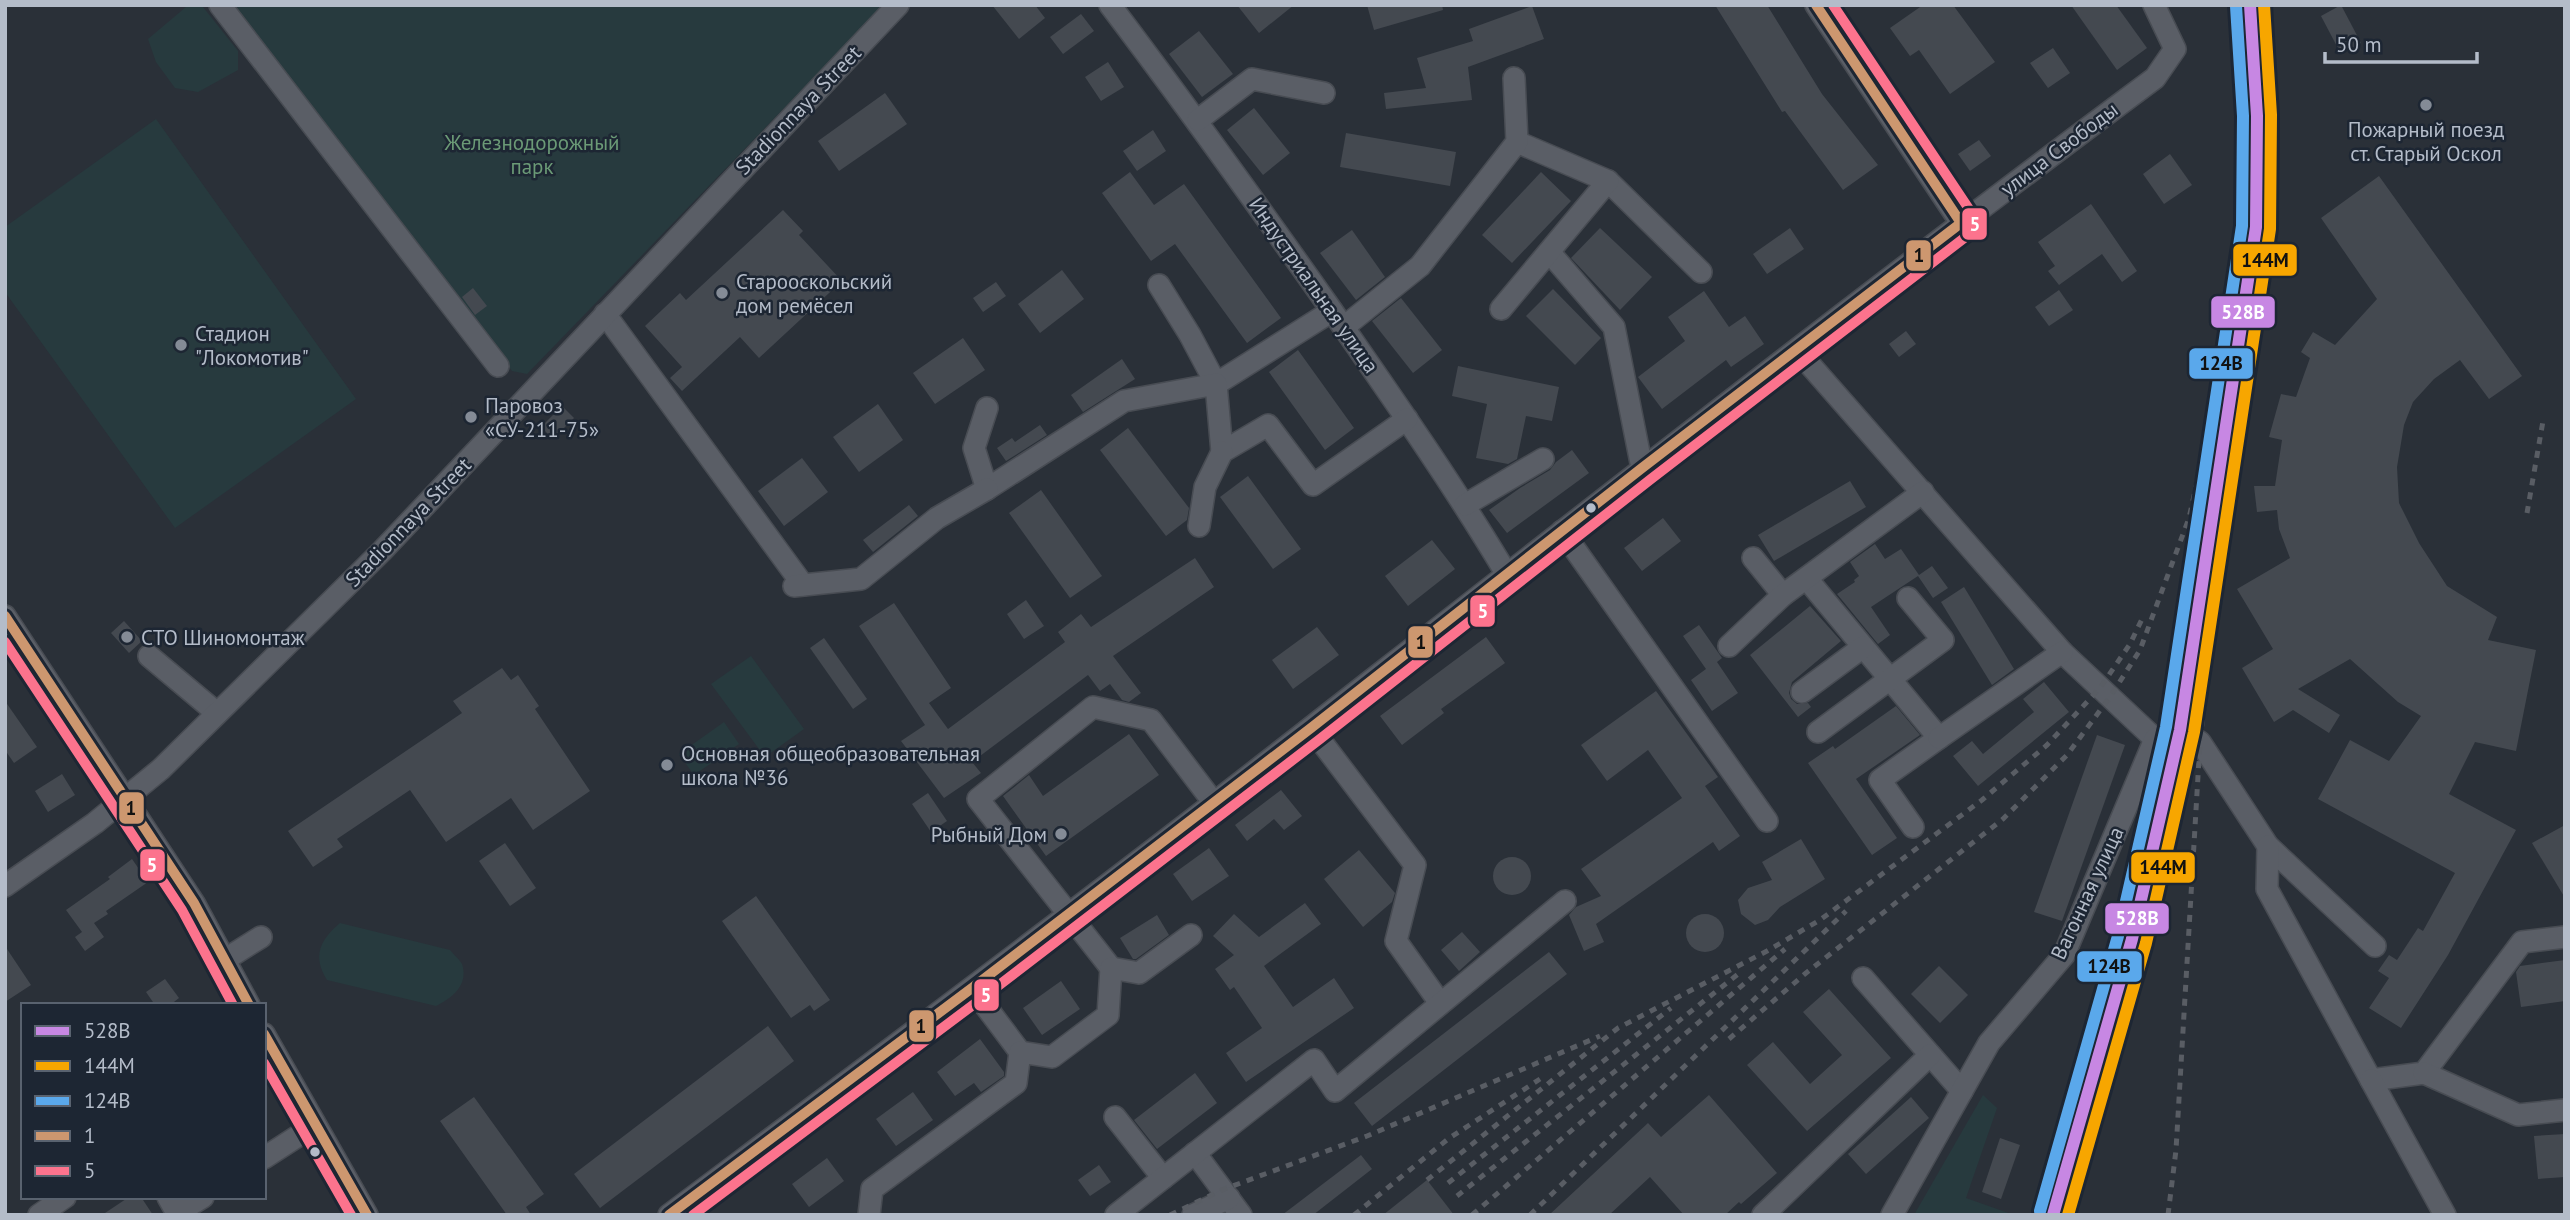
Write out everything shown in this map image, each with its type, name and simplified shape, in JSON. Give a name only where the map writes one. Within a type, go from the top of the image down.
[{"type":"street","points":[[220,5],[498,366]]},
{"type":"street","name":"Stadionnaya Street","points":[[5,886],[95,823],[161,769],[382,551],[898,5]]},
{"type":"street","name":"Индустриальная улица","points":[[1110,5],[1198,120],[1338,319],[1465,505],[1506,573]]},
{"type":"street","points":[[1816,5],[1961,223]]},
{"type":"street","name":"улица Свободы","points":[[669,1215],[1069,914],[1642,468],[2155,78],[2175,49],[2154,5]]},
{"type":"street","points":[[605,314],[799,585],[861,579],[937,518],[1124,401],[1216,384],[1338,319],[1420,266],[1517,142],[1514,78]]},
{"type":"street","points":[[1198,120],[1252,79],[1324,93]]},
{"type":"street","points":[[1517,142],[1608,181],[1701,272]]},
{"type":"street","points":[[1502,309],[1608,181]]},
{"type":"street","points":[[1550,253],[1614,327],[1642,468]]},
{"type":"street","points":[[1159,285],[1216,384],[1222,452],[1205,486],[1199,526]]},
{"type":"street","points":[[1797,350],[2062,652],[2155,739],[2180,730],[2200,742],[2269,846],[2375,946]]},
{"type":"street","points":[[987,408],[974,448],[987,489]]},
{"type":"street","points":[[1222,452],[1268,425],[1313,485],[1407,419]]},
{"type":"street","points":[[1465,505],[1543,459]]},
{"type":"street","points":[[1729,646],[1783,595],[1923,492]]},
{"type":"street","points":[[1562,531],[1767,821]]},
{"type":"street","points":[[1753,558],[1783,595]]},
{"type":"street","points":[[1807,579],[1939,738]]},
{"type":"street","points":[[1818,732],[1943,640],[1908,598]]},
{"type":"street","points":[[5,616],[194,903],[248,1003]]},
{"type":"street","points":[[1802,692],[1863,647]]},
{"type":"street","points":[[1913,827],[1880,780],[2062,652]]},
{"type":"street","points":[[149,656],[217,713]]},
{"type":"street","points":[[1020,1052],[1052,1057],[1108,1015],[1111,968],[978,799],[1093,707],[1151,720],[1214,803]]},
{"type":"street","points":[[1311,727],[1415,865],[1396,941],[1440,1003]]},
{"type":"street","name":"Вагонная улица","points":[[1892,1215],[1989,1043],[2064,955],[2155,739]]},
{"type":"street","points":[[2269,846],[2267,889],[2445,1215]]},
{"type":"street","points":[[1116,1215],[1314,1060],[1335,1091],[1565,901]]},
{"type":"street","points":[[1111,968],[1139,973],[1191,935]]},
{"type":"street","points":[[226,960],[261,937]]},
{"type":"street","points":[[2424,1073],[2522,942],[2565,937]]},
{"type":"street","points":[[1863,978],[1962,1091]]},
{"type":"street","points":[[869,1215],[872,1189],[1016,1083],[1020,1052],[972,988]]},
{"type":"street","points":[[266,1043],[271,1065],[315,1125],[368,1215]]},
{"type":"street","points":[[1763,1215],[1930,1055]]},
{"type":"street","points":[[2371,1080],[2424,1073],[2518,1115],[2565,1110]]},
{"type":"street","points":[[1115,1117],[1163,1178]]},
{"type":"street","points":[[266,1157],[315,1125]]},
{"type":"street","points":[[1193,1215],[1235,1206],[1195,1153]]},
{"type":"street","points":[[39,1215],[62,1199]]},
{"type":"street","points":[[169,1199],[177,1213],[200,1199]]},
{"type":"green space","name":"Железнодорожный парк","points":[[227,5],[884,5],[527,374],[512,371]]},
{"type":"green space","points":[[186,7],[203,7],[238,51],[238,70],[198,92],[175,88],[156,62],[148,39]]},
{"type":"green space","name":"Стадион \"Локомотив\"","points":[[156,119],[356,399],[175,528],[5,292],[5,227]]},
{"type":"green space","points":[[751,656],[804,729],[765,757],[711,684]]},
{"type":"green space","points":[[724,722],[739,744],[694,775],[679,754]]},
{"type":"green space","points":[[340,923],[450,950],[462,964],[464,972],[458,990],[436,1006],[327,980],[320,963],[320,949],[327,936]]},
{"type":"green space","points":[[1983,1095],[1997,1108],[1966,1198],[2014,1215],[1914,1215]]},
{"type":"building","points":[[992,5],[1035,5],[1045,18],[1019,39]]},
{"type":"building","points":[[1237,5],[1294,5],[1259,33]]},
{"type":"building","points":[[1367,5],[1442,5],[1443,10],[1374,30]]},
{"type":"building","points":[[1715,5],[1767,5],[1822,94],[1878,165],[1843,190],[1785,111],[1782,112]]},
{"type":"building","points":[[1923,5],[1953,5],[1995,62],[1950,94],[1919,50],[1910,56],[1890,28]]},
{"type":"building","points":[[2071,5],[2116,5],[2147,48],[2117,70]]},
{"type":"building","points":[[2341,5],[2361,43],[2341,54],[2321,16]]},
{"type":"building","points":[[1532,6],[1544,39],[1468,67],[1472,100],[1386,109],[1384,93],[1426,88],[1417,58],[1473,41],[1469,29]]},
{"type":"building","points":[[1081,14],[1094,31],[1063,54],[1050,37]]},
{"type":"building","points":[[1199,31],[1233,74],[1202,97],[1169,54]]},
{"type":"building","points":[[2053,48],[2070,73],[2048,88],[2030,63]]},
{"type":"building","points":[[1108,62],[1124,87],[1101,101],[1085,77]]},
{"type":"building","points":[[885,93],[907,124],[839,171],[818,141]]},
{"type":"building","points":[[1254,108],[1290,153],[1263,175],[1227,130]]},
{"type":"building","points":[[1153,130],[1166,151],[1137,171],[1123,151]]},
{"type":"building","points":[[1346,133],[1456,152],[1450,186],[1340,167]]},
{"type":"building","points":[[1979,140],[1991,156],[1970,171],[1958,154]]},
{"type":"building","points":[[2170,154],[2192,185],[2164,204],[2143,174]]},
{"type":"building","points":[[1130,172],[1154,205],[1184,184],[1281,318],[1247,343],[1175,244],[1151,261],[1102,193]]},
{"type":"building","points":[[1541,172],[1571,201],[1512,263],[1482,235]]},
{"type":"building","points":[[2379,176],[2522,376],[2489,399],[2460,360],[2434,379],[2413,402],[2404,425],[2397,467],[2399,503],[2419,543],[2447,586],[2497,617],[2488,640],[2536,650],[2516,751],[2475,742],[2449,794],[2516,830],[2448,955],[2401,1028],[2369,1008],[2389,978],[2378,971],[2389,955],[2397,960],[2418,928],[2423,931],[2455,873],[2318,799],[2350,740],[2389,761],[2421,716],[2398,702],[2350,659],[2298,689],[2340,715],[2329,733],[2293,710],[2274,722],[2242,668],[2273,649],[2237,589],[2290,558],[2279,529],[2277,510],[2257,512],[2254,486],[2275,486],[2282,440],[2269,437],[2281,394],[2296,397],[2310,358],[2301,352],[2313,332],[2335,345],[2377,299],[2321,218]]},
{"type":"building","points":[[2091,204],[2137,271],[2122,282],[2102,254],[2059,285],[2048,271],[2055,266],[2038,242]]},
{"type":"building","points":[[783,210],[803,231],[799,235],[842,281],[759,358],[740,337],[682,391],[670,378],[682,367],[645,326],[680,293],[686,300]]},
{"type":"building","points":[[1600,228],[1652,277],[1620,310],[1571,258]]},
{"type":"building","points":[[1790,228],[1804,249],[1767,274],[1753,254]]},
{"type":"building","points":[[1352,230],[1385,277],[1356,300],[1320,253]]},
{"type":"building","points":[[1062,270],[1084,299],[1040,333],[1018,304]]},
{"type":"building","points":[[996,282],[1006,296],[983,312],[973,298]]},
{"type":"building","points":[[473,288],[487,306],[475,315],[462,297]]},
{"type":"building","points":[[1553,289],[1601,338],[1575,365],[1526,316]]},
{"type":"building","points":[[2059,290],[2073,310],[2049,326],[2035,307]]},
{"type":"building","points":[[1704,291],[1729,327],[1745,316],[1764,344],[1731,367],[1726,360],[1662,409],[1638,377],[1685,341],[1668,317]]},
{"type":"building","points":[[1401,298],[1442,350],[1413,373],[1372,321]]},
{"type":"building","points":[[1906,331],[1916,344],[1899,357],[1889,344]]},
{"type":"building","points":[[963,338],[985,370],[935,404],[913,373]]},
{"type":"building","points":[[1298,350],[1354,428],[1325,450],[1269,372]]},
{"type":"building","points":[[1122,359],[1135,379],[1083,412],[1071,395]]},
{"type":"building","points":[[1458,366],[1559,387],[1552,421],[1526,416],[1517,459],[1508,464],[1476,458],[1487,404],[1452,396]]},
{"type":"building","points":[[878,404],[903,440],[859,472],[833,437]]},
{"type":"building","points":[[562,406],[574,418],[553,439],[541,427]]},
{"type":"building","points":[[1040,425],[1047,435],[1006,461],[997,448],[1012,438],[1015,442]]},
{"type":"building","points":[[1128,428],[1189,508],[1187,520],[1166,536],[1100,450]]},
{"type":"building","points":[[1572,450],[1589,473],[1507,533],[1489,510],[1550,470]]},
{"type":"building","points":[[802,458],[828,492],[784,526],[758,491]]},
{"type":"building","points":[[1248,476],[1301,549],[1273,569],[1220,497]]},
{"type":"building","points":[[1850,481],[1866,507],[1774,561],[1758,535]]},
{"type":"building","points":[[1041,490],[1102,576],[1070,598],[1009,513]]},
{"type":"building","points":[[909,505],[918,516],[873,552],[863,540]]},
{"type":"building","points":[[1663,518],[1681,541],[1642,571],[1624,548]]},
{"type":"building","points":[[1432,540],[1455,569],[1408,606],[1385,576]]},
{"type":"building","points":[[1875,544],[1885,559],[1901,549],[1919,575],[1932,566],[1948,588],[1933,598],[1918,576],[1871,607],[1890,635],[1878,644],[1837,594],[1855,582],[1859,576],[1850,562]]},
{"type":"building","points":[[1195,558],[1214,587],[1113,656],[1141,693],[1129,702],[1122,700],[1110,684],[1100,691],[1088,675],[972,762],[981,773],[944,798],[901,741],[925,725],[859,626],[894,603],[951,688],[929,703],[948,729],[1065,642],[1058,632],[1081,614],[1091,627]]},
{"type":"building","points":[[1964,587],[2014,669],[1992,685],[1941,602]]},
{"type":"building","points":[[1026,600],[1044,626],[1024,639],[1007,614]]},
{"type":"building","points":[[1810,606],[1841,641],[1792,682],[1789,693],[1791,699],[1797,704],[1808,703],[1811,707],[1798,717],[1750,655]]},
{"type":"building","name":"СТО Шиномонтаж","points":[[124,621],[142,641],[129,653],[111,633]]},
{"type":"building","points":[[1699,625],[1722,658],[1717,662],[1738,693],[1712,711],[1691,680],[1706,669],[1683,636]]},
{"type":"building","points":[[1317,627],[1339,655],[1293,689],[1272,660]]},
{"type":"building","points":[[1486,637],[1505,663],[1441,709],[1444,713],[1402,745],[1380,716]]},
{"type":"building","points":[[824,638],[867,699],[853,709],[810,648]]},
{"type":"building","points":[[502,668],[511,680],[518,675],[539,706],[535,709],[590,791],[533,830],[511,798],[446,842],[410,790],[337,839],[343,847],[313,867],[288,831],[462,713],[453,701]]},
{"type":"building","points":[[2044,682],[2069,712],[1978,786],[1953,756],[1972,741],[1983,754],[2034,712],[2023,699]]},
{"type":"building","points":[[1656,691],[1718,777],[1705,786],[1740,836],[1719,851],[1713,842],[1596,924],[1604,942],[1584,951],[1569,915],[1576,907],[1601,896],[1581,869],[1682,798],[1648,750],[1607,781],[1581,745]]},
{"type":"building","points":[[5,701],[37,747],[14,763],[5,750]]},
{"type":"building","points":[[1896,706],[1920,735],[1856,779],[1897,838],[1872,855],[1808,763],[1833,746],[1835,749]]},
{"type":"building","points":[[1129,734],[1159,775],[1046,856],[1003,796],[1029,775],[1043,796]]},
{"type":"building","points":[[2097,735],[2125,745],[2062,921],[2034,912]]},
{"type":"building","points":[[62,774],[75,795],[48,812],[35,791]]},
{"type":"building","points":[[1281,790],[1302,816],[1284,830],[1274,819],[1247,841],[1235,825]]},
{"type":"building","points":[[928,793],[947,821],[931,832],[912,804]]},
{"type":"building","points":[[2565,825],[2565,898],[2532,843]]},
{"type":"building","points":[[1801,839],[1825,879],[1780,907],[1768,920],[1755,925],[1741,914],[1738,900],[1748,888],[1772,880],[1762,862]]},
{"type":"building","points":[[505,843],[536,888],[510,906],[479,861]]},
{"type":"building","points":[[1209,848],[1229,876],[1192,901],[1173,874]]},
{"type":"building","points":[[1359,850],[1395,893],[1392,902],[1363,927],[1324,879]]},
{"type":"building","points":[[1512,857],[1525,863],[1531,876],[1525,889],[1512,895],[1499,889],[1493,876],[1499,863]]},
{"type":"building","points":[[132,859],[148,882],[106,911],[108,914],[94,923],[104,937],[85,951],[75,937],[82,932],[66,910],[110,879],[108,877]]},
{"type":"building","points":[[756,896],[830,1000],[814,1011],[810,1005],[791,1018],[722,921]]},
{"type":"building","points":[[1305,903],[1321,924],[1264,966],[1293,1007],[1334,978],[1354,1008],[1246,1082],[1226,1053],[1262,1028],[1234,987],[1230,990],[1215,969],[1234,955],[1213,936],[1234,914],[1259,937]]},
{"type":"building","points":[[1705,914],[1718,920],[1724,933],[1718,946],[1705,952],[1692,946],[1686,933],[1692,920]]},
{"type":"building","points":[[1157,915],[1169,935],[1133,959],[1120,938]]},
{"type":"building","points":[[1462,932],[1480,952],[1459,971],[1441,950]]},
{"type":"building","points":[[5,946],[31,985],[5,1002]]},
{"type":"building","points":[[1549,952],[1567,974],[1372,1126],[1354,1103]]},
{"type":"building","points":[[2565,960],[2565,1001],[2521,1007],[2516,972],[2520,966]]},
{"type":"building","points":[[1939,966],[1968,995],[1940,1023],[1911,994]]},
{"type":"building","points":[[165,979],[179,998],[173,1003],[154,1003],[146,992]]},
{"type":"building","points":[[1061,981],[1080,1009],[1042,1035],[1023,1008]]},
{"type":"building","points":[[1829,989],[1891,1058],[1807,1131],[1747,1065],[1773,1042],[1810,1084],[1842,1055],[1803,1012]]},
{"type":"building","points":[[768,1026],[794,1061],[600,1208],[574,1174]]},
{"type":"building","points":[[980,1039],[1004,1072],[1004,1076],[981,1092],[974,1083],[955,1096],[937,1072]]},
{"type":"building","points":[[1195,1073],[1217,1103],[1157,1149],[1134,1120]]},
{"type":"building","points":[[913,1092],[933,1120],[896,1146],[876,1119]]},
{"type":"building","points":[[1709,1095],[1777,1173],[1741,1204],[1739,1202],[1725,1215],[1684,1215],[1650,1177],[1609,1215],[1549,1215],[1648,1123],[1661,1137]]},
{"type":"building","points":[[474,1097],[544,1194],[526,1207],[531,1215],[507,1215],[440,1121]]},
{"type":"building","points":[[1911,1097],[1929,1118],[1866,1174],[1848,1154]]},
{"type":"building","points":[[2565,1134],[2565,1177],[2538,1179],[2534,1136]]},
{"type":"building","points":[[2000,1138],[2020,1145],[2001,1199],[1982,1192]]},
{"type":"building","points":[[1361,1155],[1372,1169],[1313,1215],[1282,1215]]},
{"type":"building","points":[[827,1158],[844,1181],[809,1207],[792,1184]]},
{"type":"building","points":[[1099,1165],[1111,1182],[1090,1196],[1078,1180]]},
{"type":"building","points":[[1427,1180],[1454,1215],[1383,1215]]},
{"type":"building","points":[[126,1199],[142,1199],[153,1215],[102,1215]]},
{"type":"railway","points":[[1729,1039],[1806,973],[2003,819],[2067,755],[2110,697],[2140,650],[2189,518],[2207,438],[2226,323],[2238,229],[2241,76],[2235,5]]},
{"type":"railway","points":[[2527,513],[2543,421]]},
{"type":"railway","points":[[2168,1215],[2176,1150],[2200,742],[2213,621],[2220,467]]},
{"type":"railway","points":[[1427,1180],[1618,1028],[1767,951],[1820,920],[1982,800],[2047,745],[2100,688],[2130,644],[2143,617]]},
{"type":"railway","points":[[1530,1215],[1846,911]]},
{"type":"railway","points":[[1472,1215],[1785,949]]},
{"type":"railway","points":[[1457,1196],[1742,971]]},
{"type":"railway","points":[[1448,1183],[1671,1008]]},
{"type":"railway","points":[[1170,1215],[1222,1190],[1367,1136],[1600,1036]]},
{"type":"railway","points":[[1354,1215],[1448,1139],[1540,1079]]},
{"type":"transit line","name":"1","points":[[669,1215],[972,988],[1311,728],[1642,468],[1961,223],[1816,5]]},
{"type":"transit line","name":"5","points":[[693,1215],[981,999],[1320,739],[1972,232],[1975,225],[1973,215],[1833,5]]},
{"type":"transit line","name":"528В","points":[[2053,1215],[2132,939],[2180,730],[2256,227],[2257,116],[2250,5]]},
{"type":"transit line","name":"144М","points":[[2068,1215],[2146,943],[2194,732],[2270,229],[2271,115],[2264,5]]},
{"type":"transit line","name":"124В","points":[[2040,1211],[2118,936],[2166,727],[2242,226],[2243,116],[2236,6]]},
{"type":"transit line","name":"1","points":[[5,616],[194,903],[248,1003]]},
{"type":"transit line","name":"5","points":[[5,642],[182,910],[232,1003]]},
{"type":"transit line","name":"1","points":[[266,1038],[367,1215]]},
{"type":"transit line","name":"5","points":[[266,1066],[351,1215]]},
{"type":"place","name":"Пожарный поезд ст. Старый Оскол","points":[[2426,105]]},
{"type":"place","name":"Старооскольский дом ремёсел","points":[[722,293]]},
{"type":"place","name":"Стадион \"Локомотив\"","points":[[181,345]]},
{"type":"place","name":"Паровоз «СУ-211-75»","points":[[471,417]]},
{"type":"place","name":"СТО Шиномонтаж","points":[[127,637]]},
{"type":"place","name":"Основная общеобразовательная школа №36","points":[[667,765]]},
{"type":"place","name":"Рыбный Дом","points":[[1061,834]]}]
